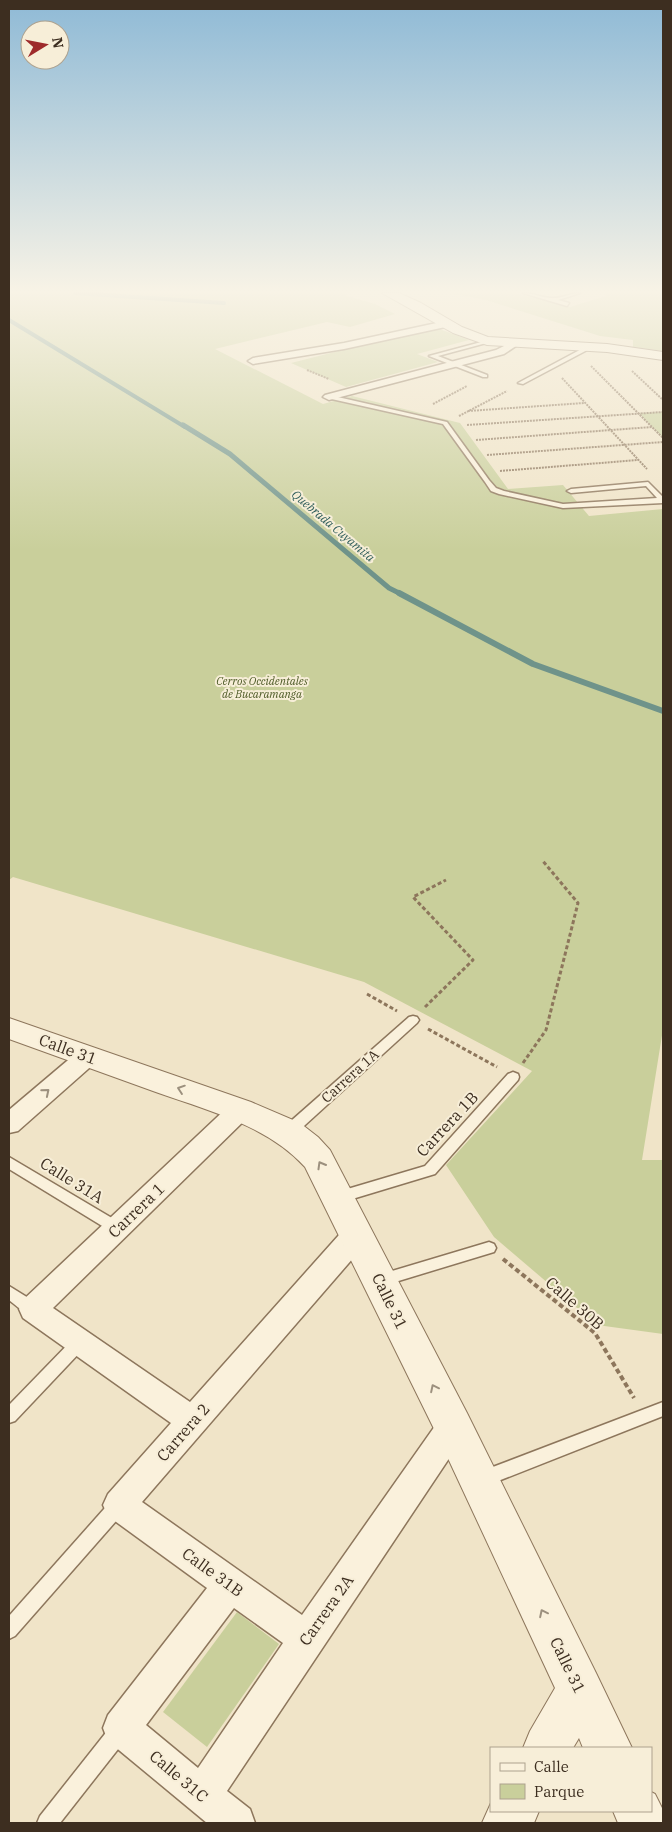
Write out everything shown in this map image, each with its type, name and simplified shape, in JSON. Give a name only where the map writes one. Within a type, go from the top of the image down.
[{"type":"street","points":[[329,397],[398,378]]},
{"type":"street","name":"Calle 31","points":[[9,1028],[240,1110],[288,1132],[306,1146],[318,1159],[339,1197],[453,1426],[608,1747]]},
{"type":"street","points":[[9,1124],[88,1056]]},
{"type":"street","name":"Carrera 1","points":[[33,1309],[240,1110]]},
{"type":"street","name":"Carrera 2","points":[[119,1505],[357,1234]]},
{"type":"street","points":[[33,1309],[192,1421]]},
{"type":"street","name":"Carrera 2A","points":[[202,1795],[306,1639],[453,1426]]},
{"type":"street","name":"Calle 31B","points":[[119,1505],[306,1639]]},
{"type":"street","points":[[121,1728],[231,1585]]},
{"type":"street","points":[[548,1747],[580,1689]]},
{"type":"street","name":"Calle 31C","points":[[121,1728],[235,1823]]},
{"type":"street","points":[[507,1823],[513,1812]]},
{"type":"lane","points":[[520,383],[529,378]]},
{"type":"lane","points":[[329,397],[446,425],[494,489],[557,506],[590,506],[663,500]]},
{"type":"lane","points":[[571,491],[648,484],[663,500]]},
{"type":"lane","name":"Carrera 1A","points":[[288,1132],[413,1020]]},
{"type":"lane","name":"Carrera 1B","points":[[339,1197],[430,1170],[513,1077]]},
{"type":"lane","name":"Calle 31A","points":[[9,1162],[117,1228]]},
{"type":"lane","points":[[380,1280],[489,1248]]},
{"type":"lane","points":[[9,1292],[33,1309]]},
{"type":"lane","points":[[9,1416],[80,1342]]},
{"type":"lane","points":[[479,1481],[663,1409]]},
{"type":"lane","name":"Carrera 2","points":[[9,1630],[119,1505]]},
{"type":"lane","points":[[47,1823],[121,1728]]},
{"type":"path","points":[[327,378],[354,390]]},
{"type":"path","points":[[410,415],[480,378]]},
{"type":"path","points":[[563,378],[650,472]]},
{"type":"path","points":[[607,378],[638,414],[663,438]]},
{"type":"path","points":[[640,378],[663,400]]},
{"type":"path","points":[[446,425],[520,383]]},
{"type":"path","points":[[468,411],[585,403]]},
{"type":"path","points":[[446,425],[663,412]]},
{"type":"path","points":[[458,441],[652,427]]},
{"type":"path","points":[[469,456],[663,442]]},
{"type":"path","points":[[480,472],[639,460]]},
{"type":"path","points":[[367,994],[513,1077],[546,1030],[578,903],[542,860]]},
{"type":"path","points":[[413,1020],[473,960],[413,897],[446,880]]},
{"type":"path","name":"Calle 30B","points":[[489,1248],[595,1333],[644,1416]]},
{"type":"green space","name":"Cerros Occidentales de Bucaramanga","points":[[9,378],[273,378],[323,404],[352,396],[460,423],[508,489],[563,485],[589,516],[663,509],[663,1029],[642,1160],[663,1160],[663,1334],[597,1325],[494,1237],[446,1165],[532,1071],[364,982],[13,877],[9,880]]},
{"type":"green space","points":[[327,378],[377,378],[346,387]]},
{"type":"green space","points":[[663,412],[663,438],[639,413]]},
{"type":"green space","points":[[237,1612],[279,1644],[207,1747],[163,1712]]},
{"type":"waterway","name":"Quebrada Cuyamita","points":[[105,378],[185,427]]},
{"type":"waterway","name":"Quebrada Cuyamita","points":[[183,425],[230,454],[389,588],[399,593]]},
{"type":"waterway","name":"Quebrada Cuyamita","points":[[399,593],[533,664],[663,711]]}]
